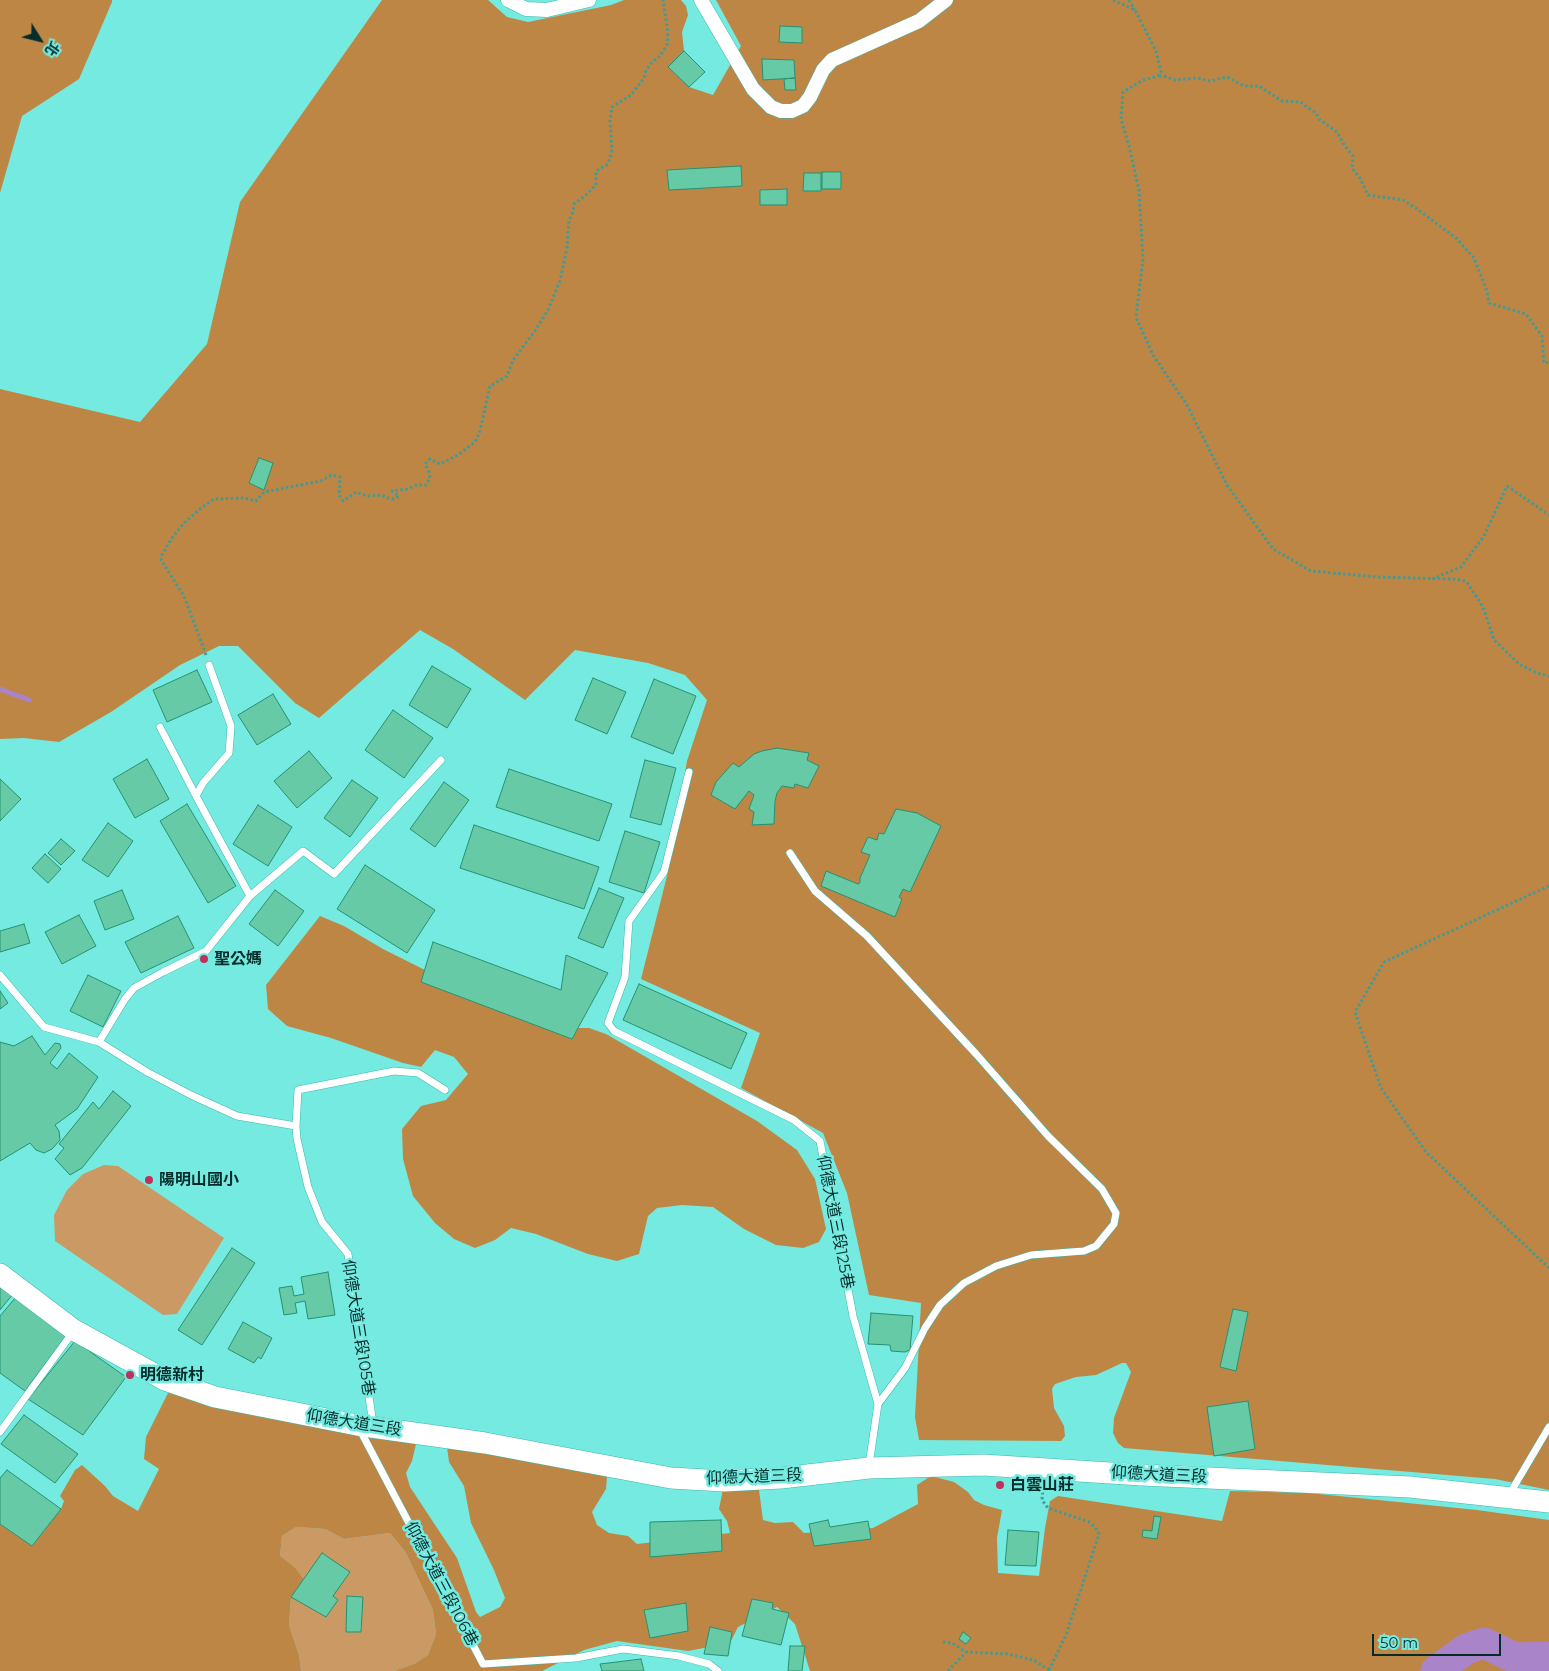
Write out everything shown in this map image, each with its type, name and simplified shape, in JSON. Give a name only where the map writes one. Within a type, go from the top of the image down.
[{"type":"main road","name":"仰德大道三段","points":[[0,1274],[74,1330],[165,1380],[215,1397],[365,1426],[485,1443],[672,1478],[724,1481],[781,1478],[869,1468],[983,1465],[1142,1475],[1410,1487],[1549,1502]]},
{"type":"street","points":[[508,0],[526,9],[547,10],[589,0]]},
{"type":"street","points":[[702,0],[753,89],[770,107],[781,111],[792,111],[803,106],[810,97],[823,70],[832,60],[920,21],[946,0]]},
{"type":"lane","points":[[196,796],[203,783],[229,753],[231,726],[209,665]]},
{"type":"lane","points":[[160,727],[250,896]]},
{"type":"lane","points":[[99,1042],[125,999],[134,988],[206,951],[250,896],[303,851],[334,874],[441,760]]},
{"type":"lane","name":"仰德大道三段125巷","points":[[689,772],[664,872],[629,921],[625,977],[608,1023],[614,1031],[794,1120],[820,1141],[854,1316],[878,1404],[869,1468]]},
{"type":"lane","points":[[790,853],[815,891],[867,936],[977,1054],[1048,1136],[1102,1190],[1116,1213],[1114,1224],[1096,1246],[1084,1250],[1031,1255],[996,1266],[964,1283],[940,1305],[925,1328],[905,1368],[878,1404]]},
{"type":"lane","points":[[0,975],[44,1027],[99,1042],[147,1072],[237,1116],[296,1126]]},
{"type":"lane","name":"仰德大道三段105巷","points":[[365,1426],[348,1254],[322,1222],[308,1187],[297,1139],[298,1090],[394,1071],[418,1073],[445,1090]]},
{"type":"lane","points":[[0,1432],[74,1330]]},
{"type":"lane","name":"仰德大道三段106巷","points":[[365,1426],[483,1664],[576,1658],[623,1649],[679,1656],[709,1664],[718,1671]]},
{"type":"lane","points":[[1508,1497],[1549,1427]]},
{"type":"path","points":[[209,665],[196,628],[191,620],[184,596],[161,560],[162,554],[172,538],[183,524],[214,499],[244,498],[256,501],[264,492],[321,481],[331,475],[340,477],[339,495],[344,500],[356,492],[367,496],[382,495],[394,499],[399,496],[392,491],[407,489],[417,485],[426,485],[430,478],[425,464],[430,459],[440,464],[458,455],[475,442],[480,432],[490,386],[506,376],[513,360],[548,310],[560,281],[567,248],[568,220],[573,212],[574,204],[596,185],[596,171],[608,164],[612,151],[610,121],[612,107],[631,95],[644,78],[646,70],[660,56],[667,45],[668,33],[663,0]]},
{"type":"path","points":[[1113,0],[1135,10]]},
{"type":"path","points":[[1129,0],[1156,51],[1161,72],[1158,76]]},
{"type":"path","points":[[1549,362],[1544,364],[1542,336],[1526,314],[1489,303],[1487,291],[1474,258],[1457,239],[1417,208],[1403,200],[1368,195],[1360,178],[1352,168],[1353,156],[1342,143],[1337,132],[1319,119],[1316,113],[1300,102],[1282,101],[1259,86],[1244,86],[1226,77],[1210,80],[1197,78],[1175,80],[1158,76],[1143,80],[1123,92],[1121,119],[1130,146],[1139,190],[1142,259],[1136,317],[1153,355],[1187,405],[1227,485],[1273,549],[1311,571],[1428,580],[1453,579],[1466,582],[1483,607],[1494,640],[1519,664],[1537,673],[1549,676]]},
{"type":"path","points":[[1428,580],[1461,567],[1484,536],[1507,486],[1549,515]]},
{"type":"path","points":[[1549,886],[1384,962],[1355,1012],[1381,1088],[1426,1152],[1549,1268]]},
{"type":"path","points":[[943,1642],[952,1643],[966,1652],[1008,1654],[1033,1660],[1050,1670],[1066,1634],[1099,1534],[1089,1522],[1048,1508],[1042,1500],[1044,1469]]},
{"type":"path","points":[[948,1671],[966,1652]]},
{"type":"shaded area","points":[[0,0],[112,0],[79,79],[22,116],[0,193]]},
{"type":"shaded area","points":[[382,0],[488,0],[507,17],[528,22],[611,5],[624,0],[681,0],[686,6],[688,15],[682,32],[684,51],[668,67],[689,87],[713,95],[741,46],[716,0],[1549,0],[1549,1490],[1495,1479],[1124,1448],[1118,1443],[1113,1433],[1114,1418],[1131,1372],[1126,1363],[1096,1375],[1076,1377],[1055,1384],[1052,1389],[1054,1408],[1064,1426],[1065,1436],[1061,1441],[919,1440],[915,1417],[921,1303],[869,1295],[847,1193],[823,1133],[741,1088],[760,1033],[641,979],[667,876],[687,761],[707,700],[685,675],[648,663],[575,650],[525,700],[453,649],[420,630],[319,718],[295,703],[238,646],[219,646],[180,665],[111,712],[59,742],[24,738],[0,739],[0,389],[140,422],[207,344],[240,202]]},
{"type":"shaded area","points":[[320,916],[344,926],[383,949],[425,970],[422,982],[572,1039],[578,1028],[589,1028],[606,1034],[757,1121],[797,1150],[815,1179],[826,1229],[819,1242],[803,1248],[776,1245],[744,1229],[713,1207],[682,1205],[657,1208],[648,1216],[639,1254],[617,1261],[588,1254],[536,1234],[511,1228],[495,1240],[475,1248],[454,1239],[435,1223],[413,1196],[403,1159],[402,1129],[421,1106],[446,1100],[468,1074],[454,1057],[435,1050],[421,1067],[403,1063],[331,1038],[287,1026],[268,1009],[266,985]]},
{"type":"shaded area","points":[[104,1165],[118,1166],[224,1238],[177,1314],[163,1315],[55,1241],[54,1215],[67,1190],[83,1174]]},
{"type":"shaded area","points":[[169,1391],[416,1444],[412,1461],[406,1473],[410,1487],[457,1558],[476,1612],[480,1617],[500,1607],[505,1598],[494,1570],[471,1523],[464,1486],[449,1462],[447,1447],[596,1470],[607,1477],[606,1489],[592,1512],[597,1525],[609,1533],[628,1536],[637,1544],[730,1533],[727,1521],[719,1509],[723,1489],[738,1487],[759,1490],[763,1520],[775,1523],[793,1522],[804,1533],[873,1528],[918,1504],[917,1485],[931,1476],[954,1482],[968,1492],[974,1500],[1002,1510],[997,1538],[998,1573],[1039,1576],[1050,1501],[1058,1496],[1222,1521],[1230,1491],[1309,1493],[1477,1510],[1549,1520],[1549,1671],[810,1671],[795,1624],[777,1607],[738,1627],[730,1643],[688,1651],[617,1641],[584,1650],[542,1671],[394,1671],[414,1664],[428,1655],[436,1634],[433,1610],[406,1553],[390,1533],[344,1539],[325,1529],[296,1527],[282,1536],[280,1556],[295,1568],[304,1580],[291,1597],[289,1625],[299,1655],[301,1671],[0,1671],[0,1524],[32,1546],[61,1509],[64,1501],[60,1496],[75,1470],[82,1465],[113,1496],[138,1511],[159,1469],[144,1459],[146,1437]]},
{"type":"shaded area","points":[[296,1527],[325,1529],[344,1539],[390,1533],[406,1553],[433,1610],[436,1634],[428,1655],[414,1664],[394,1671],[301,1671],[299,1655],[289,1625],[291,1597],[280,1556],[282,1536]]},
{"type":"building","points":[[780,26],[802,27],[802,43],[779,42]]},
{"type":"building","points":[[684,51],[705,72],[689,87],[668,67]]},
{"type":"building","points":[[762,59],[794,60],[795,78],[763,80]]},
{"type":"building","points":[[795,78],[796,90],[785,90],[784,79]]},
{"type":"building","points":[[741,166],[742,186],[669,190],[667,170]]},
{"type":"building","points":[[822,172],[841,172],[841,189],[822,189]]},
{"type":"building","points":[[804,173],[821,173],[821,191],[803,191]]},
{"type":"building","points":[[787,189],[787,205],[760,205],[760,190]]},
{"type":"building","points":[[259,458],[273,463],[264,490],[249,483]]},
{"type":"building","points":[[432,666],[471,689],[447,728],[409,705]]},
{"type":"building","points":[[197,670],[212,702],[167,722],[153,690]]},
{"type":"building","points":[[593,678],[626,692],[607,734],[575,720]]},
{"type":"building","points":[[654,679],[696,696],[673,754],[631,737]]},
{"type":"building","points":[[273,694],[291,724],[257,745],[238,715]]},
{"type":"building","points":[[393,710],[433,738],[404,778],[365,750]]},
{"type":"building","points":[[777,748],[809,753],[807,760],[819,766],[808,788],[795,784],[794,788],[782,786],[777,793],[775,801],[774,824],[752,825],[754,812],[749,809],[754,795],[749,791],[735,809],[711,795],[716,782],[733,763],[739,767],[754,754]]},
{"type":"building","points":[[309,751],[332,778],[297,808],[274,781]]},
{"type":"building","points":[[147,759],[169,799],[135,818],[113,779]]},
{"type":"building","points":[[645,760],[676,768],[661,825],[630,817]]},
{"type":"building","points":[[509,769],[612,804],[599,841],[496,807]]},
{"type":"building","points":[[0,779],[21,799],[0,821]]},
{"type":"building","points":[[352,780],[378,798],[350,837],[324,818]]},
{"type":"building","points":[[444,782],[469,800],[435,847],[410,829]]},
{"type":"building","points":[[187,804],[236,886],[208,903],[160,821]]},
{"type":"building","points":[[258,805],[292,827],[268,866],[233,844]]},
{"type":"building","points":[[896,809],[917,813],[941,826],[910,892],[903,889],[899,897],[902,899],[895,917],[821,886],[826,871],[858,884],[860,883],[860,878],[870,855],[861,852],[868,837],[877,840],[879,833],[884,834]]},
{"type":"building","points":[[108,823],[133,841],[108,877],[82,860]]},
{"type":"building","points":[[474,825],[599,867],[584,909],[460,868]]},
{"type":"building","points":[[625,831],[660,842],[644,893],[609,882]]},
{"type":"building","points":[[61,839],[75,851],[61,865],[48,853]]},
{"type":"building","points":[[45,854],[61,869],[48,883],[32,868]]},
{"type":"building","points":[[365,865],[435,910],[407,953],[337,909]]},
{"type":"building","points":[[599,888],[624,898],[603,948],[578,938]]},
{"type":"building","points":[[122,890],[134,919],[105,930],[94,901]]},
{"type":"building","points":[[275,890],[304,911],[278,946],[249,924]]},
{"type":"building","points":[[79,915],[96,946],[62,964],[45,932]]},
{"type":"building","points":[[178,916],[194,948],[141,973],[125,942]]},
{"type":"building","points":[[24,924],[30,943],[0,952],[0,931]]},
{"type":"building","points":[[433,942],[561,990],[566,955],[608,973],[572,1039],[421,982]]},
{"type":"building","points":[[88,975],[121,991],[103,1027],[70,1011]]},
{"type":"building","points":[[639,984],[747,1033],[731,1069],[623,1020]]},
{"type":"building","points":[[0,991],[8,1003],[0,1009]]},
{"type":"building","points":[[32,1036],[45,1055],[55,1043],[60,1044],[61,1048],[50,1063],[57,1069],[69,1053],[98,1077],[77,1109],[55,1125],[59,1131],[60,1140],[52,1149],[44,1153],[36,1150],[30,1143],[0,1161],[0,1042],[14,1046]]},
{"type":"building","points":[[113,1091],[131,1106],[82,1168],[70,1175],[55,1159],[64,1148],[59,1144],[93,1102],[99,1109]]},
{"type":"building","points":[[232,1248],[255,1263],[202,1345],[178,1330]]},
{"type":"building","points":[[328,1272],[335,1315],[308,1319],[305,1301],[295,1303],[297,1313],[284,1315],[279,1288],[292,1286],[294,1296],[304,1294],[301,1277]]},
{"type":"building","points":[[0,1283],[13,1294],[0,1310]]},
{"type":"building","points":[[16,1297],[68,1333],[25,1391],[0,1373],[0,1316]]},
{"type":"building","points":[[1233,1309],[1248,1312],[1236,1371],[1220,1367]]},
{"type":"building","points":[[871,1313],[913,1316],[910,1350],[905,1352],[891,1351],[890,1345],[868,1344]]},
{"type":"building","points":[[243,1322],[272,1338],[261,1359],[258,1357],[254,1363],[228,1349]]},
{"type":"building","points":[[75,1341],[126,1377],[83,1435],[28,1399]]},
{"type":"building","points":[[1248,1401],[1255,1449],[1214,1456],[1207,1407]]},
{"type":"building","points":[[24,1415],[78,1454],[55,1483],[1,1444]]},
{"type":"building","points":[[7,1470],[61,1509],[32,1546],[0,1524],[0,1478]]},
{"type":"building","points":[[1154,1516],[1161,1517],[1157,1539],[1142,1537],[1143,1530],[1152,1531]]},
{"type":"building","points":[[721,1520],[722,1551],[650,1557],[650,1522]]},
{"type":"building","points":[[828,1520],[830,1527],[868,1521],[871,1539],[814,1546],[809,1524]]},
{"type":"building","points":[[1008,1530],[1039,1532],[1036,1566],[1005,1565]]},
{"type":"building","points":[[322,1553],[350,1572],[333,1596],[338,1600],[326,1617],[291,1597]]},
{"type":"building","points":[[347,1596],[363,1597],[361,1632],[346,1632]]},
{"type":"building","points":[[752,1599],[773,1603],[772,1609],[789,1613],[781,1645],[742,1636]]},
{"type":"building","points":[[686,1603],[688,1631],[650,1638],[644,1610]]},
{"type":"building","points":[[710,1627],[732,1632],[728,1656],[704,1654]]},
{"type":"building","points":[[963,1632],[971,1638],[966,1644],[959,1639]]},
{"type":"building","points":[[790,1646],[805,1646],[802,1671],[788,1671]]},
{"type":"building","points":[[641,1659],[644,1671],[602,1671],[600,1664]]},
{"type":"waterway","points":[[0,689],[29,700]]},
{"type":"waterway","points":[[1436,1671],[1466,1649],[1484,1643],[1515,1658],[1549,1657]]},
{"type":"place","name":"聖公媽","points":[[204,959]]},
{"type":"place","name":"陽明山國小","points":[[149,1180]]},
{"type":"place","name":"明德新村","points":[[130,1375]]},
{"type":"place","name":"白雲山莊","points":[[1000,1485]]}]
